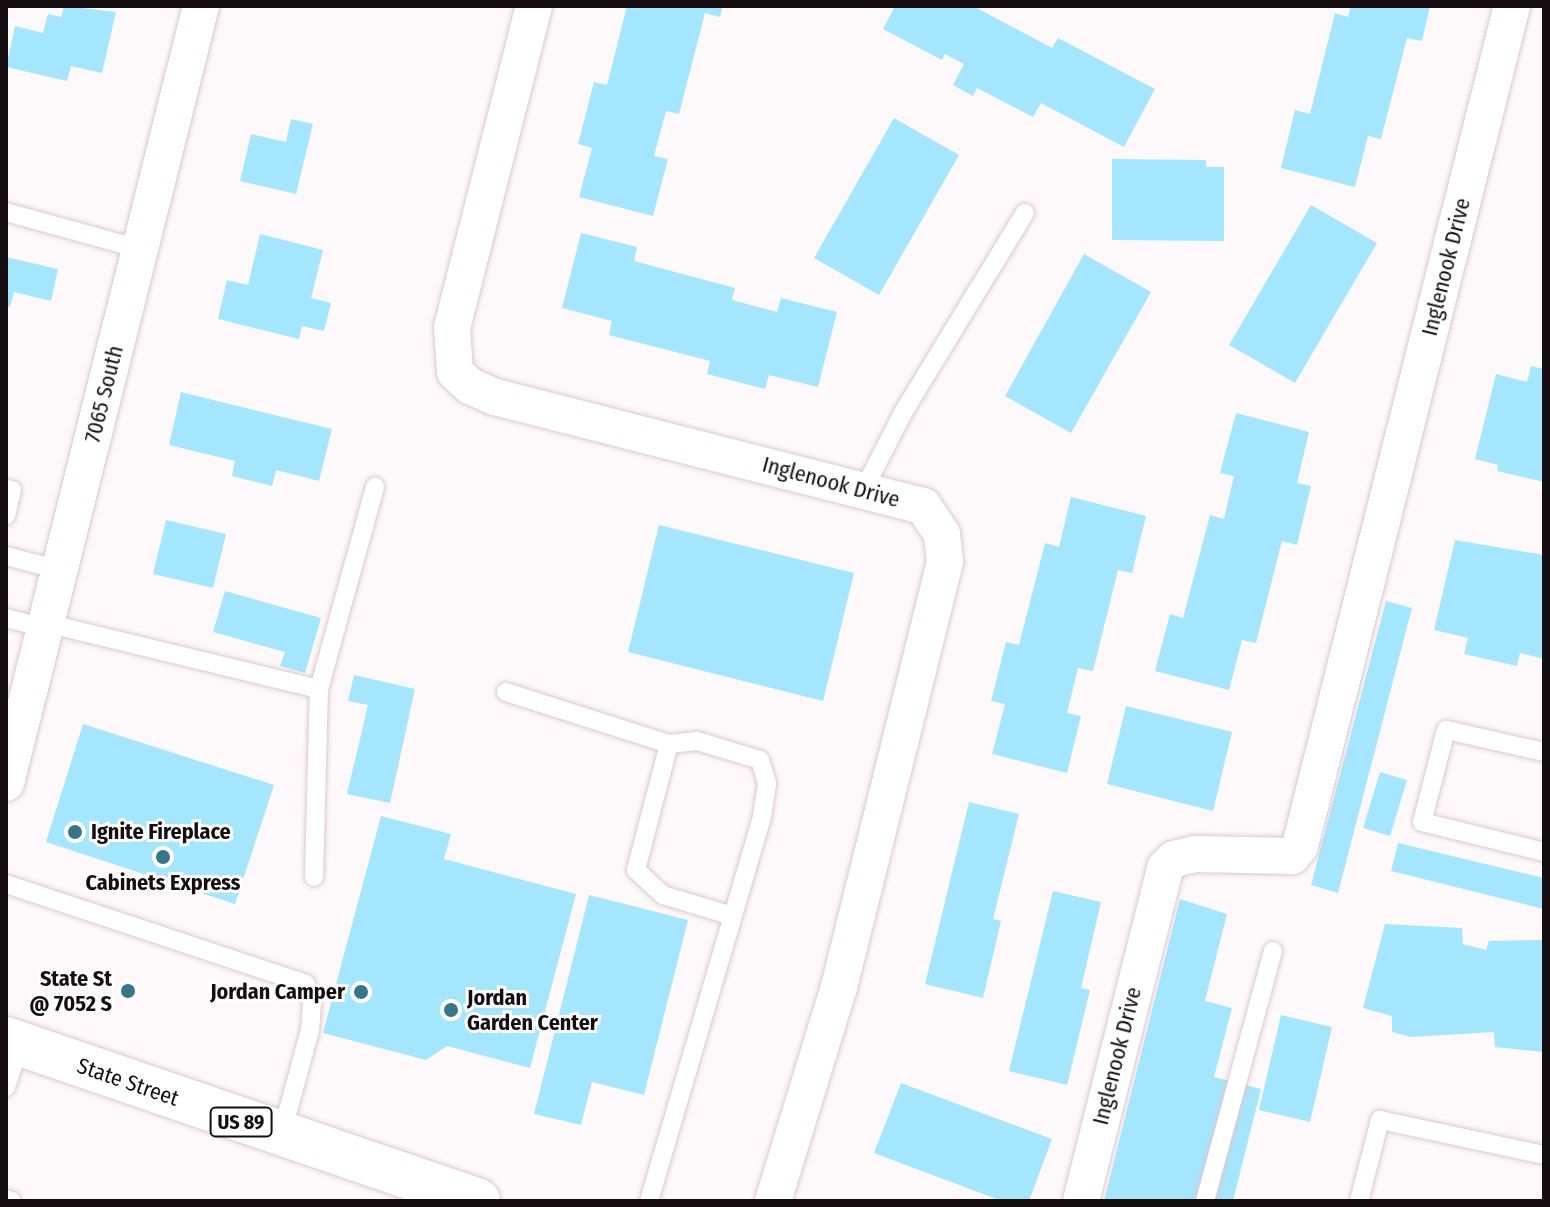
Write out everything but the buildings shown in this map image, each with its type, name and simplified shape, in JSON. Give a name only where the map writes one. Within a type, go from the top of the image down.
[{"type":"main road","name":"State Street","points":[[13,1042],[281,1136],[401,1189],[478,1201]]},
{"type":"street","name":"7065 South","points":[[6,783],[201,6]]},
{"type":"street","name":"Inglenook Drive","points":[[534,6],[452,328],[455,372],[470,386],[495,397],[923,506],[942,534],[945,562],[838,990],[773,1201]]},
{"type":"street","name":"Inglenook Drive","points":[[1081,1201],[1165,868],[1174,859],[1195,854],[1292,856],[1300,846],[1512,6]]},
{"type":"lane","points":[[6,212],[140,249]]},
{"type":"lane","points":[[864,489],[904,411],[1025,213]]},
{"type":"lane","points":[[314,877],[319,689],[375,487]]},
{"type":"lane","points":[[6,489],[12,490],[6,515]]},
{"type":"lane","points":[[6,556],[59,570]]},
{"type":"lane","points":[[6,618],[319,689]]},
{"type":"lane","points":[[506,692],[669,744],[697,741],[760,760],[767,783],[762,816],[649,1201]]},
{"type":"lane","points":[[1544,752],[1446,730],[1422,822],[1544,852]]},
{"type":"lane","points":[[669,744],[636,870],[663,895],[732,916]]},
{"type":"lane","points":[[6,884],[306,984],[312,1003],[310,1030],[281,1136]]},
{"type":"lane","points":[[1205,1201],[1273,951]]},
{"type":"lane","points":[[6,1087],[13,1042]]},
{"type":"lane","points":[[1359,1201],[1380,1120],[1544,1155]]},
{"type":"lane","points":[[6,1199],[12,1201]]},
{"type":"place","name":"Ignite Fireplace","points":[[75,832]]},
{"type":"place","name":"Cabinets Express","points":[[163,857]]},
{"type":"place","name":"State St @ 7052 S","points":[[128,991]]},
{"type":"place","name":"Jordan Camper","points":[[361,992]]},
{"type":"place","name":"Jordan Garden Center","points":[[451,1010]]}]
